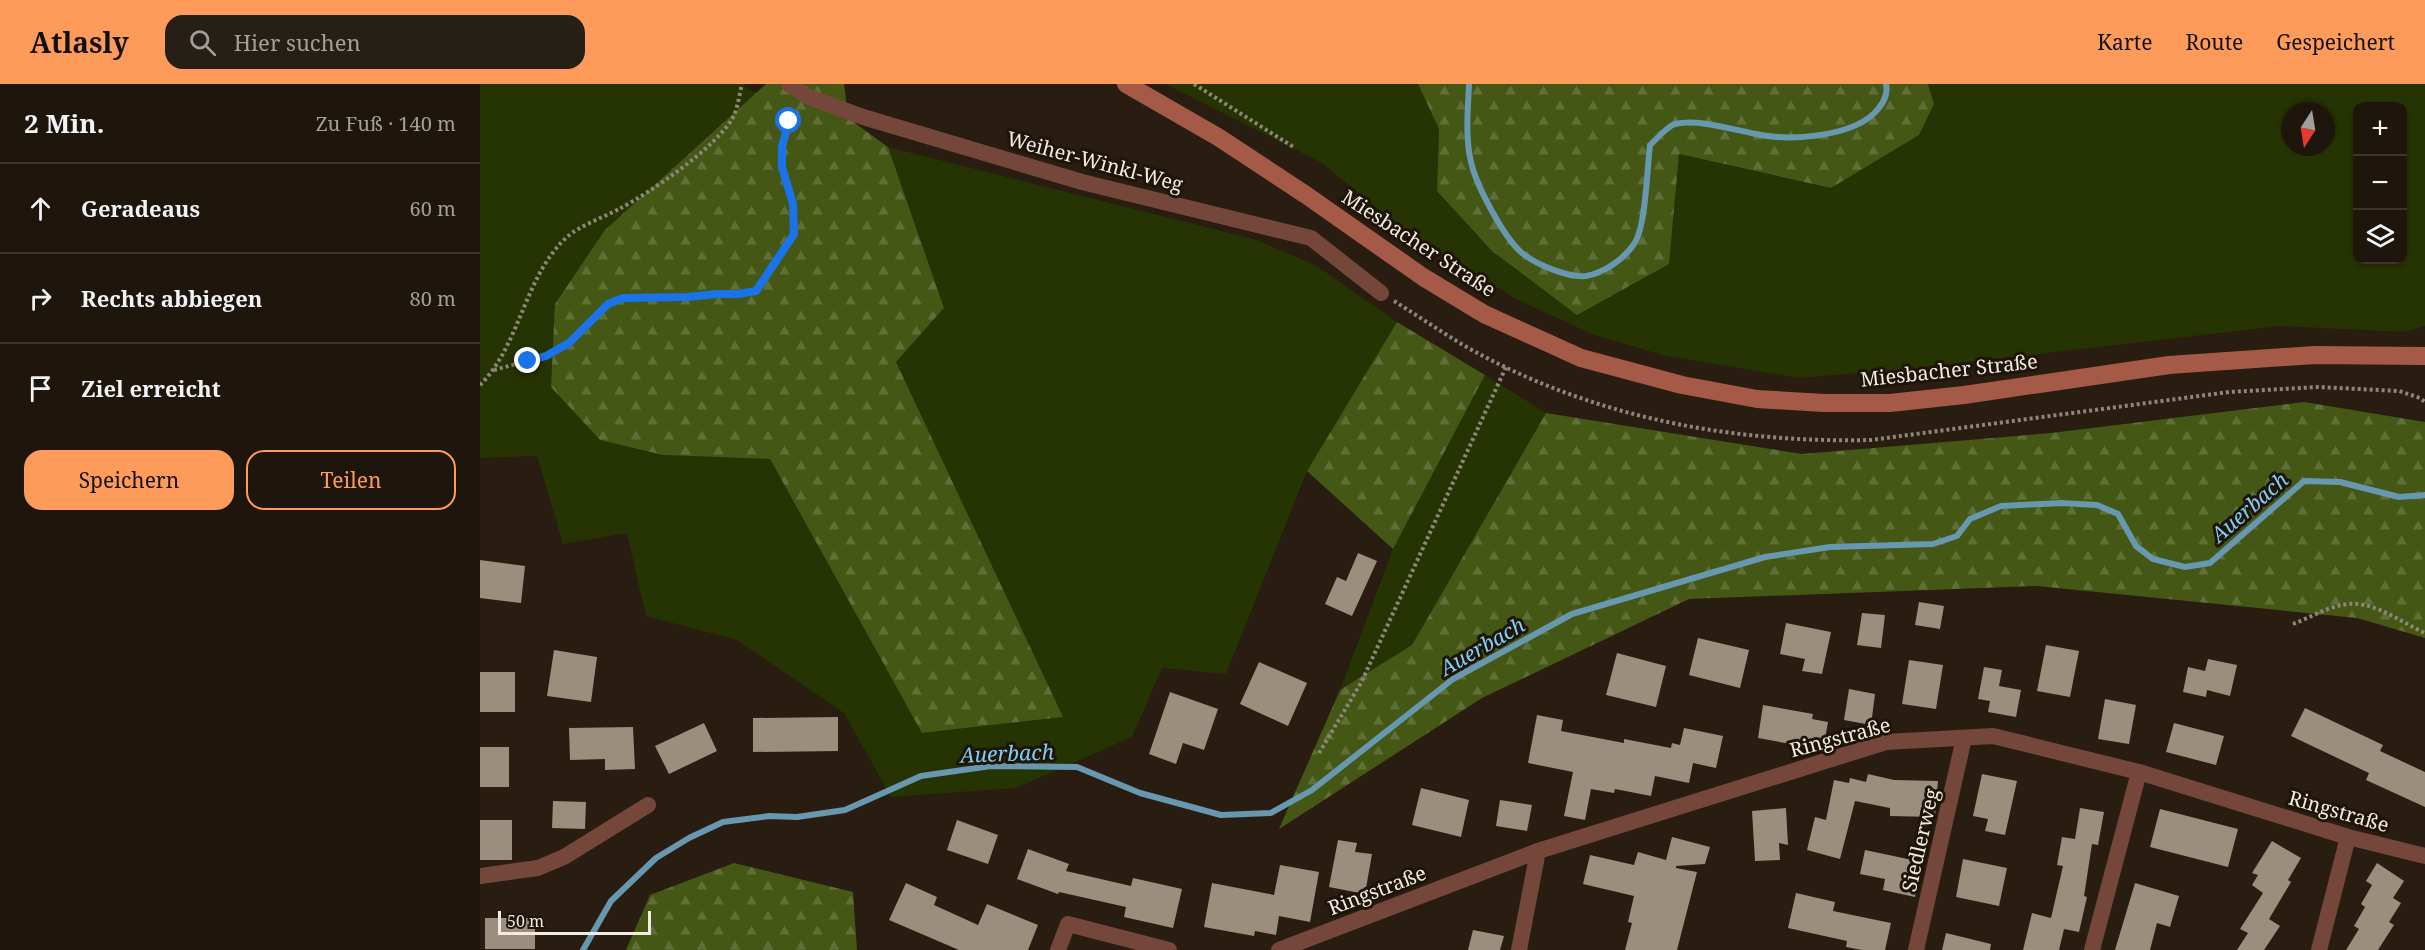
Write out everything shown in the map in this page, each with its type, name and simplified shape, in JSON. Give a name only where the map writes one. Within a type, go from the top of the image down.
[{"type":"main road","name":"Miesbacher Straße","points":[[1126,84],[1218,137],[1423,277],[1484,314],[1581,358],[1682,385],[1757,399],[1824,403],[1890,403],[1964,395],[2169,365],[2315,355],[2425,356]]},
{"type":"street","name":"Weiher-Winkl-Weg","points":[[789,84],[809,97],[863,117],[1082,182],[1311,238],[1381,293]]},
{"type":"street","name":"Ringstraße","points":[[1279,950],[1538,851],[1886,742],[1993,736],[2139,772],[2348,837],[2425,856]]},
{"type":"street","name":"Siedlerweg","points":[[1916,950],[1964,738]]},
{"type":"street","points":[[2092,950],[2139,772]]},
{"type":"street","points":[[480,876],[538,868],[564,857],[648,805]]},
{"type":"street","points":[[2319,950],[2348,837]]},
{"type":"street","points":[[1519,950],[1538,851]]},
{"type":"street","points":[[1058,950],[1068,924],[1169,950]]},
{"type":"path","points":[[480,385],[495,370],[518,326],[527,300],[553,252],[569,235],[632,203],[704,150],[733,117],[742,84]]},
{"type":"path","points":[[1194,84],[1295,148]]},
{"type":"path","points":[[495,370],[546,356],[569,343],[608,304],[623,298],[687,297],[756,291],[794,234],[793,204],[782,167],[782,147],[789,121],[809,97]]},
{"type":"path","points":[[1319,753],[1361,683],[1506,367]]},
{"type":"path","points":[[2293,624],[2342,604],[2362,604],[2389,614],[2425,633]]},
{"type":"green space","points":[[480,84],[740,84],[757,93],[605,230],[663,455],[770,459],[923,733],[1062,717],[896,362],[944,308],[888,147],[1257,240],[1317,266],[1397,322],[1307,471],[1226,674],[1162,668],[1132,737],[1016,788],[891,797],[844,713],[737,640],[646,616],[627,533],[563,544],[537,456],[480,458]]},
{"type":"green space","points":[[766,84],[844,84],[848,118],[888,147],[944,308],[896,362],[1063,717],[922,733],[770,459],[663,455],[600,440],[551,387],[555,304],[605,230]]},
{"type":"green space","points":[[1165,84],[1418,84],[1439,129],[1437,191],[1669,264],[1678,154],[1831,188],[1934,104],[1928,84],[2425,84],[2425,326],[2404,332],[2280,326],[1908,369],[1798,378],[1662,355],[1592,334],[1516,299],[1405,231],[1322,163]]},
{"type":"green space","points":[[1418,84],[1928,84],[1934,104],[1919,135],[1831,188],[1679,154],[1669,264],[1577,315],[1492,251],[1437,191],[1439,129]]},
{"type":"green space","points":[[1397,322],[1485,375],[1393,549],[1307,471]]},
{"type":"green space","points":[[1485,375],[1546,413],[1412,645],[1340,690],[1393,549]]},
{"type":"green space","points":[[2304,402],[2425,422],[2425,638],[2357,618],[2037,586],[1689,599],[1482,698],[1279,829],[1340,690],[1412,645],[1546,413],[1802,454],[2051,433]]},
{"type":"green space","points":[[734,863],[853,892],[857,950],[626,950],[650,895]]},
{"type":"building","points":[[1358,553],[1377,561],[1352,616],[1325,604],[1337,577],[1346,581]]},
{"type":"building","points":[[480,560],[525,566],[521,603],[480,598]]},
{"type":"building","points":[[1919,602],[1944,606],[1940,629],[1915,625]]},
{"type":"building","points":[[1862,613],[1885,615],[1881,648],[1857,645]]},
{"type":"building","points":[[1786,623],[1831,632],[1822,674],[1802,671],[1805,659],[1780,654]]},
{"type":"building","points":[[1698,638],[1749,650],[1740,688],[1689,675]]},
{"type":"building","points":[[2046,645],[2079,651],[2070,697],[2037,691]]},
{"type":"building","points":[[554,650],[597,657],[591,702],[547,696]]},
{"type":"building","points":[[1617,653],[1666,666],[1656,707],[1606,695]]},
{"type":"building","points":[[2208,659],[2237,665],[2230,696],[2207,690],[2206,697],[2183,692],[2188,667],[2205,671]]},
{"type":"building","points":[[1909,660],[1943,665],[1936,709],[1902,704]]},
{"type":"building","points":[[1259,662],[1307,683],[1288,726],[1240,704]]},
{"type":"building","points":[[1984,667],[2002,670],[1999,686],[2021,690],[2016,717],[1988,712],[1990,701],[1978,699]]},
{"type":"building","points":[[480,672],[515,672],[515,712],[480,712]]},
{"type":"building","points":[[1849,689],[1875,694],[1871,725],[1844,720]]},
{"type":"building","points":[[1170,692],[1218,709],[1204,750],[1183,743],[1176,764],[1149,754]]},
{"type":"building","points":[[2105,699],[2136,705],[2129,744],[2098,739]]},
{"type":"building","points":[[1763,705],[1813,714],[1812,719],[1828,722],[1823,750],[1758,738]]},
{"type":"building","points":[[2305,708],[2383,745],[2380,751],[2425,772],[2425,807],[2366,780],[2369,773],[2291,736]]},
{"type":"building","points":[[1537,715],[1563,720],[1561,731],[1624,743],[1624,739],[1671,748],[1672,743],[1680,745],[1684,728],[1723,736],[1716,768],[1693,763],[1689,783],[1655,776],[1651,796],[1615,789],[1614,793],[1591,789],[1585,820],[1564,816],[1573,772],[1528,763]]},
{"type":"building","points":[[838,717],[838,751],[753,752],[753,718]]},
{"type":"building","points":[[704,723],[717,751],[669,774],[655,746]]},
{"type":"building","points":[[2174,723],[2224,736],[2216,765],[2166,752]]},
{"type":"building","points":[[633,727],[635,769],[605,770],[605,759],[570,760],[569,728]]},
{"type":"building","points":[[480,747],[509,747],[509,787],[480,787]]},
{"type":"building","points":[[1868,774],[1894,780],[1938,781],[1935,817],[1890,816],[1890,808],[1855,801],[1840,859],[1807,850],[1815,817],[1826,820],[1834,780],[1849,783],[1850,778],[1866,782]]},
{"type":"building","points":[[1982,774],[2017,781],[2005,835],[1985,831],[1988,819],[1973,816]]},
{"type":"building","points":[[1421,788],[1469,800],[1461,837],[1412,825]]},
{"type":"building","points":[[1500,800],[1532,805],[1527,831],[1496,826]]},
{"type":"building","points":[[553,801],[586,802],[585,829],[552,828]]},
{"type":"building","points":[[1786,808],[1788,845],[1779,843],[1780,860],[1755,861],[1752,811]]},
{"type":"building","points":[[2080,808],[2104,812],[2098,845],[2092,844],[2084,896],[2087,897],[2079,932],[2064,929],[2059,950],[2023,950],[2032,913],[2051,918],[2063,866],[2057,865],[2062,837],[2075,839]]},
{"type":"building","points":[[2160,809],[2238,829],[2228,867],[2150,847]]},
{"type":"building","points":[[480,820],[512,820],[512,860],[480,860]]},
{"type":"building","points":[[957,820],[998,835],[988,864],[947,850]]},
{"type":"building","points":[[1672,837],[1710,847],[1705,864],[1676,866],[1676,868],[1697,872],[1677,950],[1625,950],[1632,923],[1628,922],[1634,896],[1583,884],[1590,855],[1634,865],[1638,852],[1666,860]]},
{"type":"building","points":[[1338,840],[1357,843],[1355,852],[1372,854],[1365,894],[1329,887]]},
{"type":"building","points":[[2272,841],[2301,858],[2288,880],[2291,882],[2269,919],[2280,926],[2264,950],[2237,950],[2248,933],[2240,929],[2263,893],[2252,885],[2258,875],[2252,873]]},
{"type":"building","points":[[1028,849],[1069,864],[1066,871],[1131,886],[1133,878],[1182,889],[1173,928],[1124,917],[1126,907],[1059,892],[1058,894],[1017,879]]},
{"type":"building","points":[[1865,850],[1922,862],[1915,897],[1883,890],[1885,879],[1860,874]]},
{"type":"building","points":[[1963,859],[2007,868],[1999,906],[1956,897]]},
{"type":"building","points":[[2377,863],[2404,881],[2393,898],[2401,903],[2389,922],[2394,925],[2378,950],[2346,950],[2359,929],[2354,926],[2365,907],[2361,904],[2372,885],[2366,881]]},
{"type":"building","points":[[1280,865],[1319,872],[1310,922],[1279,916],[1276,935],[1255,931],[1254,936],[1204,927],[1212,883],[1274,895]]},
{"type":"building","points":[[906,883],[937,897],[934,905],[978,925],[987,904],[1038,925],[1028,950],[959,950],[889,920]]},
{"type":"building","points":[[2135,883],[2179,896],[2170,927],[2157,923],[2150,950],[2115,950]]},
{"type":"building","points":[[1796,893],[1835,902],[1833,911],[1891,923],[1885,950],[1846,947],[1847,941],[1788,928]]},
{"type":"building","points":[[485,918],[535,918],[535,949],[485,949]]},
{"type":"building","points":[[1473,930],[1504,936],[1500,950],[1468,950]]},
{"type":"building","points":[[1946,933],[1991,944],[1990,950],[1942,950]]},
{"type":"waterway","points":[[1469,84],[1467,123],[1469,152],[1474,172],[1492,210],[1507,236],[1522,253],[1535,262],[1552,269],[1579,276],[1606,269],[1625,255],[1634,244],[1644,211],[1650,145],[1665,130],[1675,124],[1695,123],[1775,137],[1807,137],[1840,131],[1856,125],[1878,109],[1884,100],[1886,84]]},
{"type":"waterway","name":"Auerbach","points":[[583,950],[611,901],[656,858],[689,838],[723,822],[769,816],[797,817],[845,810],[921,776],[991,766],[1077,767],[1140,793],[1221,815],[1271,813],[1312,790],[1453,679],[1572,614],[1765,557],[1830,547],[1933,544],[1957,536],[1970,519],[2001,506],[2061,503],[2097,505],[2118,514],[2136,546],[2153,559],[2185,567],[2210,563],[2304,481],[2340,482],[2399,497],[2425,495]]},
{"type":"route","points":[[528,361],[546,356],[569,343],[608,304],[623,298],[687,297],[756,291],[794,234],[793,204],[782,167],[782,147],[789,121]]}]
